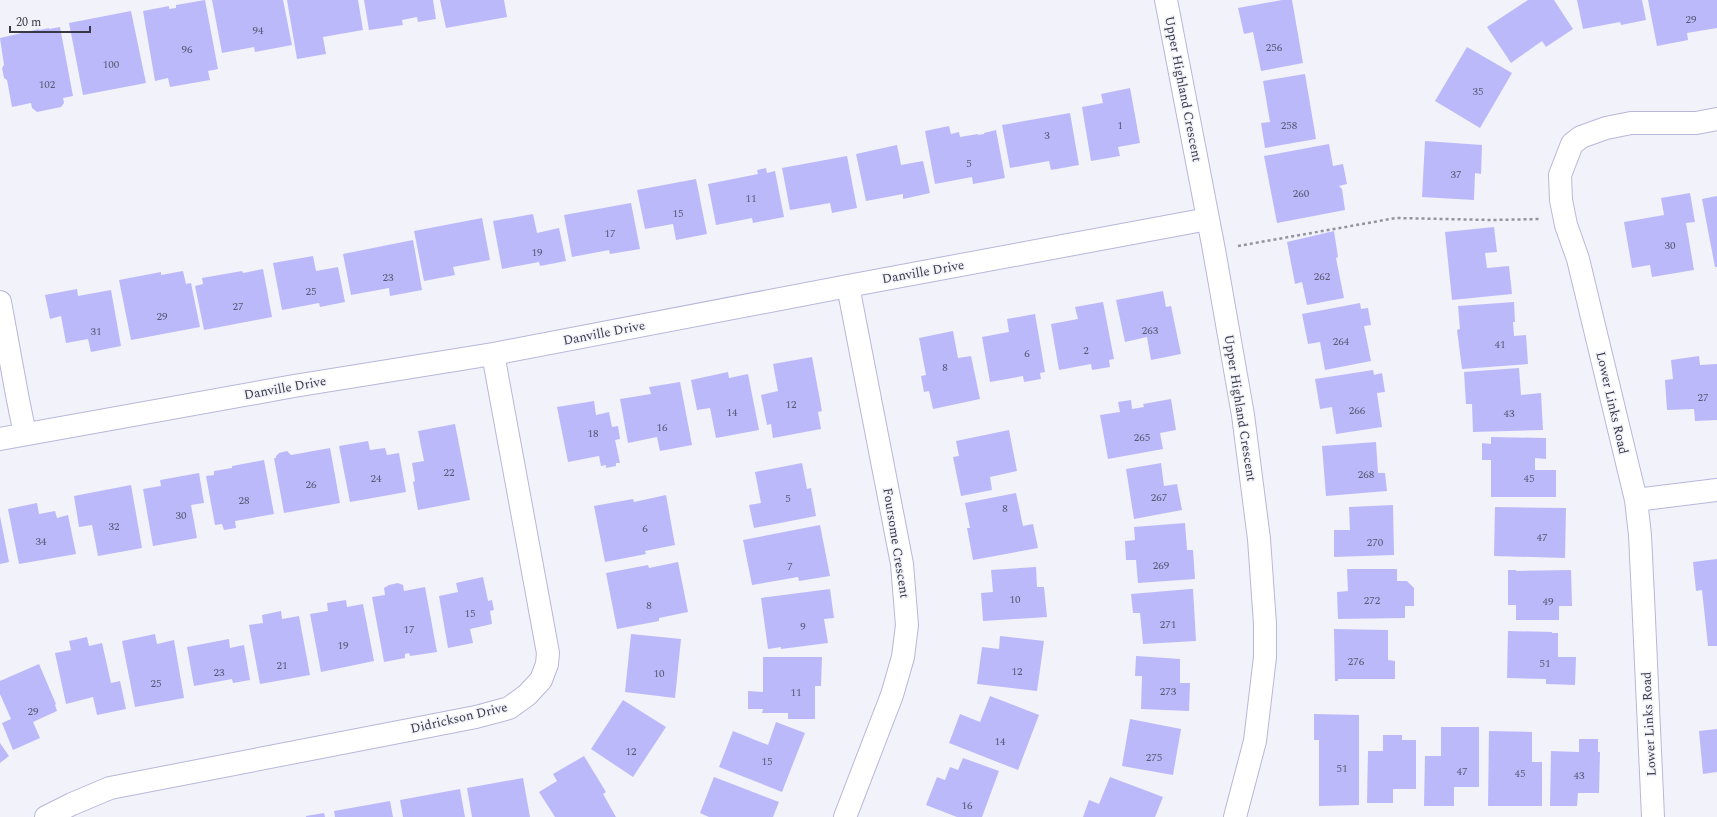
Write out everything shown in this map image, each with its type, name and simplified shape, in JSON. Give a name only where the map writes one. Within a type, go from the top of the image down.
[{"type":"street","name":"Upper Highland Crescent","points":[[1166,0],[1214,250],[1242,415],[1260,539],[1265,624],[1265,657],[1254,740],[1234,817]]},
{"type":"street","name":"Lower Links Road","points":[[1653,817],[1643,589],[1640,535],[1636,500],[1578,259],[1566,225],[1561,200],[1560,175],[1572,144],[1581,137],[1606,128],[1631,123],[1696,123],[1717,119]]},
{"type":"street","name":"Danville Drive","points":[[0,439],[287,387],[493,354],[1208,219]]},
{"type":"street","name":"Foursome Crescent","points":[[845,817],[892,695],[903,657],[907,624],[902,564],[848,286]]},
{"type":"street","points":[[0,302],[25,434]]},
{"type":"street","name":"Didrickson Drive","points":[[46,817],[110,788],[476,717],[509,708],[527,695],[541,680],[547,664],[548,653],[493,354]]},
{"type":"street","points":[[1636,500],[1717,490]]},
{"type":"path","points":[[1214,250],[1396,218],[1536,220],[1564,216]]},
{"type":"building","points":[[205,0],[218,69],[208,71],[210,80],[170,87],[168,78],[155,81],[143,11],[169,6],[169,9],[176,8],[176,5]]},
{"type":"building","points":[[212,0],[283,0],[292,45],[255,52],[254,47],[222,53]]},
{"type":"building","points":[[287,0],[358,0],[363,30],[323,37],[326,54],[297,59]]},
{"type":"building","points":[[364,0],[433,0],[436,19],[418,22],[417,17],[402,20],[403,25],[369,30]]},
{"type":"building","points":[[440,0],[504,0],[507,17],[446,28]]},
{"type":"building","points":[[1282,0],[1292,0],[1303,63],[1261,71],[1253,32],[1244,34],[1238,8]]},
{"type":"building","points":[[1528,0],[1554,0],[1573,29],[1546,47],[1542,41],[1511,63],[1487,27]]},
{"type":"building","points":[[1577,0],[1642,0],[1646,20],[1621,25],[1620,22],[1583,29]]},
{"type":"building","points":[[1648,0],[1717,0],[1717,28],[1687,33],[1688,40],[1657,46]]},
{"type":"building","points":[[131,11],[146,83],[83,95],[69,23]]},
{"type":"building","points":[[60,27],[73,96],[63,98],[64,103],[61,107],[37,112],[32,108],[31,103],[12,107],[7,80],[4,78],[2,68],[4,65],[0,38],[39,29]]},
{"type":"building","points":[[1467,47],[1512,73],[1480,128],[1435,101]]},
{"type":"building","points":[[1305,74],[1316,139],[1265,148],[1261,123],[1270,122],[1263,81]]},
{"type":"building","points":[[1130,88],[1140,143],[1118,147],[1120,156],[1091,161],[1082,107],[1103,103],[1101,94]]},
{"type":"building","points":[[1070,113],[1079,165],[1051,170],[1049,161],[1010,168],[1002,125]]},
{"type":"building","points":[[949,126],[951,134],[959,132],[960,137],[984,134],[996,130],[1005,178],[973,184],[972,177],[935,184],[925,131]]},
{"type":"building","points":[[1425,141],[1482,145],[1481,174],[1475,173],[1474,200],[1422,197]]},
{"type":"building","points":[[1329,144],[1333,166],[1343,164],[1347,184],[1339,186],[1342,189],[1345,210],[1277,223],[1264,156]]},
{"type":"building","points":[[897,145],[901,165],[923,161],[930,193],[903,199],[903,194],[866,201],[856,154]]},
{"type":"building","points":[[847,156],[857,208],[832,213],[830,203],[790,210],[782,168]]},
{"type":"building","points":[[766,168],[767,173],[775,171],[784,217],[753,223],[752,218],[716,225],[708,184],[758,174],[757,170]]},
{"type":"building","points":[[696,179],[707,234],[676,240],[673,224],[645,229],[637,190]]},
{"type":"building","points":[[1690,193],[1695,222],[1686,223],[1694,270],[1652,277],[1650,265],[1632,268],[1624,222],[1664,215],[1661,198]]},
{"type":"building","points":[[1717,196],[1717,267],[1715,267],[1702,199]]},
{"type":"building","points":[[631,203],[640,249],[610,254],[609,250],[572,257],[564,215]]},
{"type":"building","points":[[533,214],[537,233],[559,228],[566,261],[540,266],[539,262],[502,269],[493,221]]},
{"type":"building","points":[[482,218],[490,260],[453,267],[455,275],[424,281],[414,231]]},
{"type":"building","points":[[1494,227],[1497,252],[1485,253],[1487,268],[1509,266],[1512,294],[1452,300],[1445,232]]},
{"type":"building","points":[[1334,231],[1338,257],[1336,258],[1344,298],[1307,305],[1302,282],[1295,284],[1287,242]]},
{"type":"building","points":[[413,240],[422,290],[390,296],[389,288],[351,295],[343,254]]},
{"type":"building","points":[[313,256],[316,271],[338,267],[345,302],[320,307],[319,303],[282,310],[273,263]]},
{"type":"building","points":[[263,269],[272,317],[204,330],[195,286],[203,284],[202,278]]},
{"type":"building","points":[[183,271],[186,284],[191,283],[200,327],[131,340],[119,280],[161,272],[161,275]]},
{"type":"building","points":[[77,289],[78,296],[111,290],[121,346],[91,352],[88,339],[66,343],[61,316],[50,319],[45,295]]},
{"type":"building","points":[[1163,291],[1166,307],[1171,306],[1181,354],[1151,360],[1147,337],[1125,342],[1116,300]]},
{"type":"building","points":[[1103,302],[1114,359],[1109,360],[1110,367],[1092,370],[1091,364],[1059,370],[1051,324],[1078,319],[1075,307]]},
{"type":"building","points":[[1514,302],[1514,336],[1526,335],[1528,364],[1462,369],[1457,330],[1460,329],[1458,306]]},
{"type":"building","points":[[1360,303],[1361,309],[1368,308],[1371,325],[1364,326],[1371,361],[1325,370],[1320,342],[1308,344],[1302,314]]},
{"type":"building","points":[[1035,314],[1045,372],[1040,373],[1041,379],[1024,382],[1023,376],[990,382],[982,337],[1009,332],[1007,319]]},
{"type":"building","points":[[953,331],[958,358],[971,356],[980,399],[933,409],[929,391],[924,392],[921,376],[926,375],[919,338]]},
{"type":"building","points":[[1699,356],[1700,365],[1717,364],[1717,420],[1695,421],[1694,409],[1667,410],[1665,380],[1673,379],[1671,360]]},
{"type":"building","points":[[812,357],[822,411],[818,412],[821,429],[773,438],[771,424],[767,425],[761,395],[778,391],[773,364]]},
{"type":"building","points":[[1519,368],[1521,395],[1541,393],[1543,430],[1473,432],[1472,404],[1466,404],[1464,372]]},
{"type":"building","points":[[1373,370],[1374,375],[1382,373],[1385,392],[1377,393],[1382,427],[1336,434],[1332,407],[1320,409],[1315,379]]},
{"type":"building","points":[[728,372],[729,378],[748,374],[759,430],[716,438],[710,408],[697,410],[691,380]]},
{"type":"building","points":[[680,382],[692,445],[660,451],[657,437],[628,443],[620,399],[651,394],[649,387]]},
{"type":"building","points":[[1171,399],[1176,430],[1160,433],[1163,449],[1108,459],[1100,415],[1120,412],[1118,402],[1131,400],[1132,409],[1144,407],[1143,404]]},
{"type":"building","points":[[594,401],[596,415],[609,412],[612,427],[618,426],[620,439],[615,440],[620,463],[616,463],[616,466],[606,468],[606,465],[601,466],[599,456],[568,462],[557,407]]},
{"type":"building","points":[[455,424],[470,500],[418,510],[413,482],[415,481],[412,463],[424,461],[418,431]]},
{"type":"building","points":[[1009,430],[1017,471],[990,477],[992,490],[961,496],[953,457],[959,456],[956,441]]},
{"type":"building","points":[[1491,437],[1546,438],[1546,459],[1535,458],[1535,470],[1556,470],[1556,497],[1491,497],[1491,460],[1482,460],[1482,443],[1491,444]]},
{"type":"building","points":[[368,441],[370,450],[385,448],[387,455],[399,453],[406,492],[350,502],[339,446]]},
{"type":"building","points":[[1376,442],[1378,473],[1385,473],[1387,491],[1326,496],[1322,446]]},
{"type":"building","points":[[330,448],[340,503],[284,513],[274,458],[276,458],[279,453],[287,451],[291,455]]},
{"type":"building","points":[[264,460],[274,514],[235,521],[236,528],[224,530],[222,524],[215,525],[206,476],[214,475],[214,471],[232,468],[232,466]]},
{"type":"building","points":[[802,463],[807,489],[811,488],[816,516],[754,528],[749,505],[761,503],[755,472]]},
{"type":"building","points":[[1161,463],[1164,486],[1177,484],[1182,510],[1134,519],[1126,469]]},
{"type":"building","points":[[199,473],[204,503],[191,505],[197,538],[153,546],[143,489],[161,486],[160,480]]},
{"type":"building","points":[[131,485],[142,548],[98,556],[92,525],[79,527],[74,496]]},
{"type":"building","points":[[1016,493],[1023,526],[1033,524],[1038,548],[973,560],[967,528],[970,528],[965,503]]},
{"type":"building","points":[[666,495],[675,545],[645,551],[646,554],[605,562],[594,506],[633,499],[634,502]]},
{"type":"building","points":[[37,503],[39,514],[55,511],[57,518],[68,515],[76,554],[19,564],[8,509]]},
{"type":"building","points":[[1393,505],[1394,555],[1334,557],[1334,530],[1350,530],[1349,507]]},
{"type":"building","points":[[1495,507],[1566,508],[1565,558],[1494,556]]},
{"type":"building","points":[[0,516],[9,562],[0,564]]},
{"type":"building","points":[[1185,523],[1187,550],[1193,550],[1195,579],[1138,583],[1136,560],[1126,560],[1125,541],[1135,540],[1134,527]]},
{"type":"building","points":[[820,525],[830,576],[799,581],[798,577],[752,585],[743,540]]},
{"type":"building","points":[[1717,559],[1717,646],[1708,646],[1702,590],[1696,591],[1693,562]]},
{"type":"building","points":[[678,562],[688,612],[659,618],[659,621],[617,629],[606,573],[648,565],[649,568]]},
{"type":"building","points":[[1036,567],[1037,587],[1044,587],[1047,617],[983,621],[981,593],[993,592],[991,570]]},
{"type":"building","points":[[1347,569],[1397,569],[1397,581],[1407,581],[1414,588],[1414,606],[1405,606],[1405,618],[1338,619],[1337,592],[1348,591]]},
{"type":"building","points":[[1508,570],[1571,570],[1572,606],[1559,606],[1559,620],[1516,620],[1516,605],[1508,605]]},
{"type":"building","points":[[483,577],[488,601],[492,600],[494,610],[490,611],[492,624],[470,629],[473,643],[448,648],[439,596],[458,592],[456,583]]},
{"type":"building","points":[[398,583],[403,585],[404,591],[425,587],[437,652],[410,656],[409,653],[405,654],[405,658],[384,662],[372,597],[385,595],[384,588]]},
{"type":"building","points":[[830,589],[834,618],[824,619],[828,643],[781,649],[781,647],[768,649],[761,598]]},
{"type":"building","points":[[1193,589],[1196,641],[1143,644],[1140,613],[1133,613],[1131,594]]},
{"type":"building","points":[[346,600],[347,607],[363,604],[374,661],[321,672],[310,614],[328,611],[327,603]]},
{"type":"building","points":[[281,611],[282,619],[299,616],[310,675],[260,684],[249,625],[263,623],[262,615]]},
{"type":"building","points":[[1334,629],[1388,630],[1388,660],[1395,661],[1395,679],[1338,679],[1338,681],[1335,681]]},
{"type":"building","points":[[1508,631],[1558,633],[1558,657],[1576,657],[1575,685],[1546,684],[1546,679],[1507,678]]},
{"type":"building","points":[[155,634],[157,644],[174,640],[184,698],[135,707],[122,641]]},
{"type":"building","points":[[631,634],[681,639],[675,698],[625,692]]},
{"type":"building","points":[[1000,636],[1044,641],[1037,691],[977,684],[982,647],[999,649]]},
{"type":"building","points":[[87,637],[89,646],[102,643],[111,683],[120,681],[126,709],[97,715],[93,697],[66,704],[55,653],[71,650],[69,641]]},
{"type":"building","points":[[229,639],[230,648],[244,645],[250,680],[233,683],[232,679],[194,686],[187,647]]},
{"type":"building","points":[[1136,656],[1180,659],[1180,683],[1190,683],[1189,711],[1141,709],[1142,676],[1135,676]]},
{"type":"building","points":[[763,657],[822,657],[821,686],[815,686],[815,719],[788,719],[788,713],[762,713],[763,709],[748,709],[748,691],[763,692]]},
{"type":"building","points":[[39,664],[56,704],[57,711],[33,722],[40,738],[13,750],[2,723],[11,719],[0,694],[0,681]]},
{"type":"building","points":[[990,696],[1039,715],[1018,770],[949,743],[960,714],[980,722]]},
{"type":"building","points":[[623,700],[666,727],[633,777],[591,749]]},
{"type":"building","points":[[1314,714],[1359,715],[1359,805],[1319,806],[1319,740],[1314,740]]},
{"type":"building","points":[[1130,719],[1181,729],[1173,775],[1122,766]]},
{"type":"building","points":[[776,722],[805,733],[782,792],[719,767],[733,731],[768,745]]},
{"type":"building","points":[[1441,727],[1479,727],[1479,787],[1454,787],[1454,806],[1424,806],[1425,756],[1441,756]]},
{"type":"building","points":[[1717,729],[1717,772],[1703,774],[1699,731]]},
{"type":"building","points":[[1489,731],[1532,732],[1532,762],[1542,762],[1542,806],[1488,806]]},
{"type":"building","points":[[1383,735],[1402,735],[1402,740],[1416,740],[1416,789],[1393,789],[1393,803],[1367,803],[1368,751],[1383,751]]},
{"type":"building","points":[[1579,739],[1598,739],[1598,752],[1600,752],[1599,793],[1578,793],[1577,806],[1550,806],[1551,751],[1579,752]]},
{"type":"building","points":[[0,743],[9,756],[0,763]]},
{"type":"building","points":[[584,756],[606,792],[603,794],[616,817],[555,817],[539,792],[557,781],[553,774]]},
{"type":"building","points":[[963,758],[999,771],[982,817],[957,817],[926,805],[937,777],[945,780],[950,767],[958,770]]},
{"type":"building","points":[[714,777],[779,802],[773,817],[709,817],[700,813]]},
{"type":"building","points":[[1110,777],[1163,797],[1155,817],[1083,817],[1089,800],[1099,804]]},
{"type":"building","points":[[523,778],[530,817],[472,817],[467,788]]},
{"type":"building","points":[[460,789],[465,817],[403,817],[400,800]]},
{"type":"building","points":[[390,801],[393,817],[335,817],[334,811]]},
{"type":"building","points":[[324,813],[325,817],[306,817],[306,816]]}]
